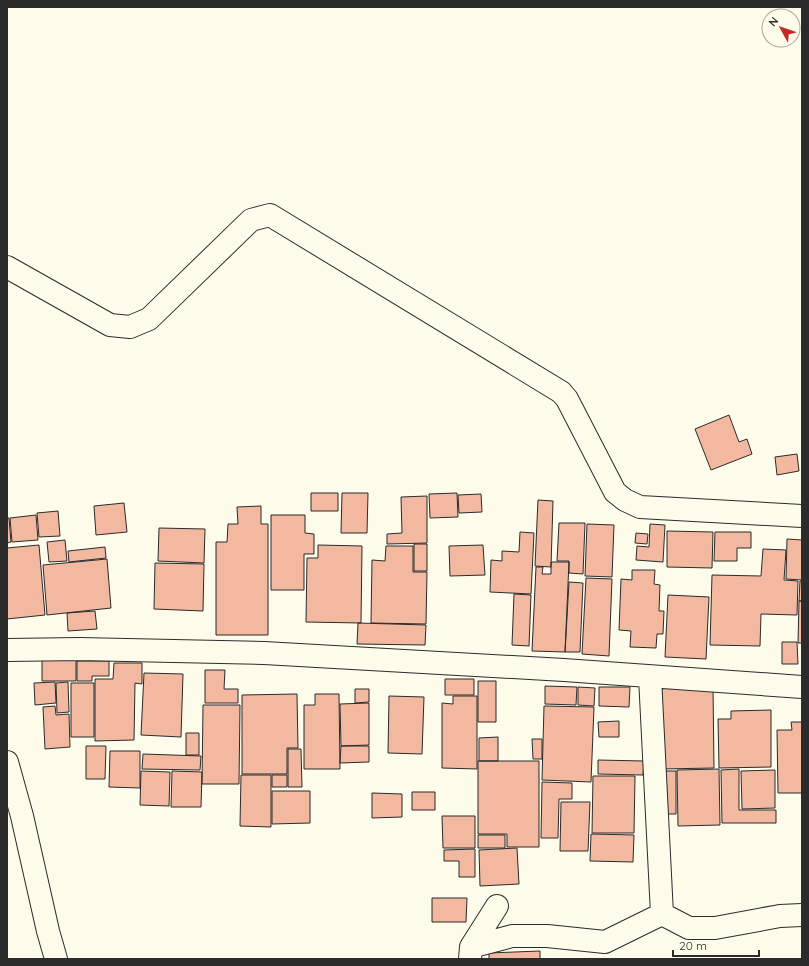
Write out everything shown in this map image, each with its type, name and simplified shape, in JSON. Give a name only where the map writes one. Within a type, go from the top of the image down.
[{"type":"street","points":[[7,267],[110,326],[130,327],[150,319],[251,220],[270,215],[561,392],[567,399],[615,492],[625,500],[640,507],[802,516]]},
{"type":"street","points":[[7,650],[80,649],[264,654],[564,670],[802,687]]},
{"type":"street","points":[[650,677],[662,914]]},
{"type":"street","points":[[7,762],[22,816],[48,931],[56,959]]},
{"type":"street","points":[[471,953],[497,906]]},
{"type":"street","points":[[662,914],[689,928],[715,928],[780,916],[802,915]]},
{"type":"street","points":[[471,953],[512,936],[547,936],[605,942],[662,914]]},
{"type":"building","points":[[729,415],[739,442],[747,439],[752,454],[711,470],[695,429]]},
{"type":"building","points":[[797,454],[799,471],[777,475],[775,457]]},
{"type":"building","points":[[311,493],[338,493],[338,511],[311,511]]},
{"type":"building","points":[[342,493],[368,493],[367,533],[341,533]]},
{"type":"building","points":[[457,493],[458,517],[430,518],[429,494]]},
{"type":"building","points":[[481,494],[482,512],[459,513],[458,495]]},
{"type":"building","points":[[427,496],[427,543],[387,544],[387,534],[402,533],[401,497]]},
{"type":"building","points":[[538,500],[553,501],[551,567],[535,566]]},
{"type":"building","points":[[124,503],[127,532],[96,535],[94,506]]},
{"type":"building","points":[[261,506],[261,524],[268,524],[268,635],[216,635],[216,542],[227,542],[228,524],[238,524],[237,507]]},
{"type":"building","points":[[58,511],[60,536],[39,537],[37,513]]},
{"type":"building","points":[[36,515],[38,540],[12,542],[10,518]]},
{"type":"building","points":[[271,515],[305,515],[305,533],[314,534],[314,554],[304,554],[304,590],[271,590]]},
{"type":"building","points":[[7,518],[9,518],[11,542],[7,543]]},
{"type":"building","points":[[559,523],[585,523],[583,574],[569,573],[569,561],[557,561]]},
{"type":"building","points":[[587,524],[614,525],[612,577],[585,576]]},
{"type":"building","points":[[650,524],[665,525],[663,562],[636,560],[637,546],[649,547]]},
{"type":"building","points":[[159,528],[205,529],[204,563],[158,561]]},
{"type":"building","points":[[667,531],[713,532],[712,568],[667,567]]},
{"type":"building","points":[[520,532],[534,533],[531,594],[490,592],[491,560],[502,561],[502,551],[519,552]]},
{"type":"building","points":[[715,532],[751,532],[751,548],[737,548],[737,561],[714,561]]},
{"type":"building","points":[[636,533],[648,534],[647,544],[635,543]]},
{"type":"building","points":[[787,539],[802,540],[802,580],[786,579]]},
{"type":"building","points":[[65,540],[67,561],[49,562],[47,542]]},
{"type":"building","points":[[414,544],[427,544],[427,571],[414,571]]},
{"type":"building","points":[[39,545],[45,615],[7,619],[7,548]]},
{"type":"building","points":[[318,545],[362,546],[361,623],[306,622],[307,558],[318,558]]},
{"type":"building","points":[[483,545],[485,575],[450,576],[449,546]]},
{"type":"building","points":[[386,546],[413,546],[413,572],[427,572],[426,624],[371,623],[372,560],[385,561]]},
{"type":"building","points":[[105,547],[106,558],[69,562],[68,551]]},
{"type":"building","points":[[763,549],[786,550],[784,580],[798,581],[797,615],[761,614],[760,646],[710,645],[712,575],[761,576]]},
{"type":"building","points":[[107,559],[111,608],[47,615],[43,565]]},
{"type":"building","points":[[551,562],[569,562],[565,652],[532,651],[536,567],[543,567],[542,574],[551,574]]},
{"type":"building","points":[[155,563],[204,564],[203,611],[154,609]]},
{"type":"building","points":[[632,570],[655,570],[654,584],[660,585],[659,611],[664,611],[663,634],[657,634],[656,648],[630,647],[631,631],[619,630],[621,579],[632,580]]},
{"type":"building","points":[[586,578],[612,579],[609,656],[582,654]]},
{"type":"building","points":[[800,581],[802,581],[802,601],[799,601]]},
{"type":"building","points":[[569,582],[583,583],[580,652],[565,652]]},
{"type":"building","points":[[514,594],[531,595],[529,646],[512,645]]},
{"type":"building","points":[[668,595],[709,597],[706,659],[665,657]]},
{"type":"building","points":[[799,601],[802,601],[802,643],[798,643]]},
{"type":"building","points":[[95,611],[97,629],[68,631],[67,613]]},
{"type":"building","points":[[358,623],[426,625],[425,645],[357,644]]},
{"type":"building","points":[[782,642],[797,642],[798,664],[782,664]]},
{"type":"building","points":[[42,660],[76,660],[76,681],[42,681]]},
{"type":"building","points":[[77,661],[109,661],[109,676],[92,676],[92,681],[77,681]]},
{"type":"building","points":[[114,663],[142,663],[142,684],[135,683],[134,740],[95,741],[95,679],[113,679]]},
{"type":"building","points":[[205,670],[225,670],[224,689],[238,689],[238,703],[205,703]]},
{"type":"building","points":[[144,673],[183,674],[181,737],[141,735]]},
{"type":"building","points":[[445,679],[474,679],[474,695],[445,695]]},
{"type":"building","points":[[478,681],[496,681],[496,722],[478,722]]},
{"type":"building","points":[[55,682],[56,703],[35,705],[34,683]]},
{"type":"building","points":[[68,682],[69,712],[57,713],[56,683]]},
{"type":"building","points":[[71,683],[94,683],[94,737],[71,737]]},
{"type":"building","points":[[545,686],[577,687],[576,705],[545,704]]},
{"type":"building","points":[[578,687],[595,688],[594,706],[578,705]]},
{"type":"building","points":[[599,687],[630,687],[629,707],[599,706]]},
{"type":"building","points":[[713,687],[714,768],[661,769],[660,688]]},
{"type":"building","points":[[355,689],[369,689],[369,702],[355,703]]},
{"type":"building","points":[[297,694],[298,748],[287,748],[287,774],[242,774],[242,695]]},
{"type":"building","points":[[315,694],[339,694],[340,769],[304,769],[304,705],[315,705]]},
{"type":"building","points":[[389,696],[424,697],[422,754],[388,753]]},
{"type":"building","points":[[453,696],[477,696],[477,769],[442,768],[442,703],[453,704]]},
{"type":"building","points":[[369,703],[369,745],[341,746],[340,704]]},
{"type":"building","points":[[203,705],[240,705],[239,784],[202,784]]},
{"type":"building","points":[[55,706],[56,715],[69,714],[70,747],[45,749],[43,707]]},
{"type":"building","points":[[544,706],[594,707],[591,782],[542,780]]},
{"type":"building","points":[[771,710],[771,767],[719,768],[718,719],[731,719],[731,711]]},
{"type":"building","points":[[619,721],[619,737],[599,737],[598,722]]},
{"type":"building","points":[[791,722],[802,722],[802,793],[778,793],[777,730],[792,730]]},
{"type":"building","points":[[186,733],[199,733],[199,755],[186,755]]},
{"type":"building","points":[[498,737],[498,761],[479,761],[479,738]]},
{"type":"building","points":[[532,739],[542,739],[542,759],[533,759]]},
{"type":"building","points":[[86,746],[106,746],[105,779],[86,779]]},
{"type":"building","points":[[341,746],[369,746],[369,762],[340,763]]},
{"type":"building","points":[[288,749],[301,749],[302,787],[288,787]]},
{"type":"building","points":[[110,751],[140,751],[140,788],[109,787]]},
{"type":"building","points":[[143,754],[201,756],[200,770],[142,769]]},
{"type":"building","points":[[598,760],[644,761],[643,775],[598,774]]},
{"type":"building","points":[[478,761],[539,761],[539,847],[507,847],[507,834],[478,834]]},
{"type":"building","points":[[719,769],[720,825],[678,826],[677,770]]},
{"type":"building","points":[[739,769],[739,810],[776,810],[776,823],[722,823],[721,770]]},
{"type":"building","points":[[775,770],[775,808],[742,809],[741,771]]},
{"type":"building","points":[[141,771],[170,772],[169,806],[140,805]]},
{"type":"building","points":[[172,771],[202,772],[201,807],[171,807]]},
{"type":"building","points":[[661,771],[676,771],[676,814],[662,814]]},
{"type":"building","points":[[241,775],[271,775],[271,827],[240,826]]},
{"type":"building","points":[[272,775],[287,775],[287,787],[272,787]]},
{"type":"building","points":[[593,776],[635,776],[634,833],[592,833]]},
{"type":"building","points":[[542,782],[572,783],[572,799],[559,799],[558,838],[541,838]]},
{"type":"building","points":[[272,791],[310,791],[310,823],[272,824]]},
{"type":"building","points":[[412,792],[435,792],[435,810],[412,810]]},
{"type":"building","points":[[372,793],[402,794],[402,817],[372,818]]},
{"type":"building","points":[[561,802],[590,802],[588,851],[560,851]]},
{"type":"building","points":[[442,816],[475,816],[475,848],[443,848]]},
{"type":"building","points":[[591,834],[634,835],[633,862],[590,861]]},
{"type":"building","points":[[478,835],[505,835],[505,848],[478,848]]},
{"type":"building","points":[[517,848],[519,884],[480,886],[479,850]]},
{"type":"building","points":[[475,849],[475,877],[459,877],[459,861],[444,861],[444,850]]},
{"type":"building","points":[[432,898],[467,898],[466,922],[432,922]]},
{"type":"building","points":[[540,951],[540,959],[489,959],[489,953]]}]
